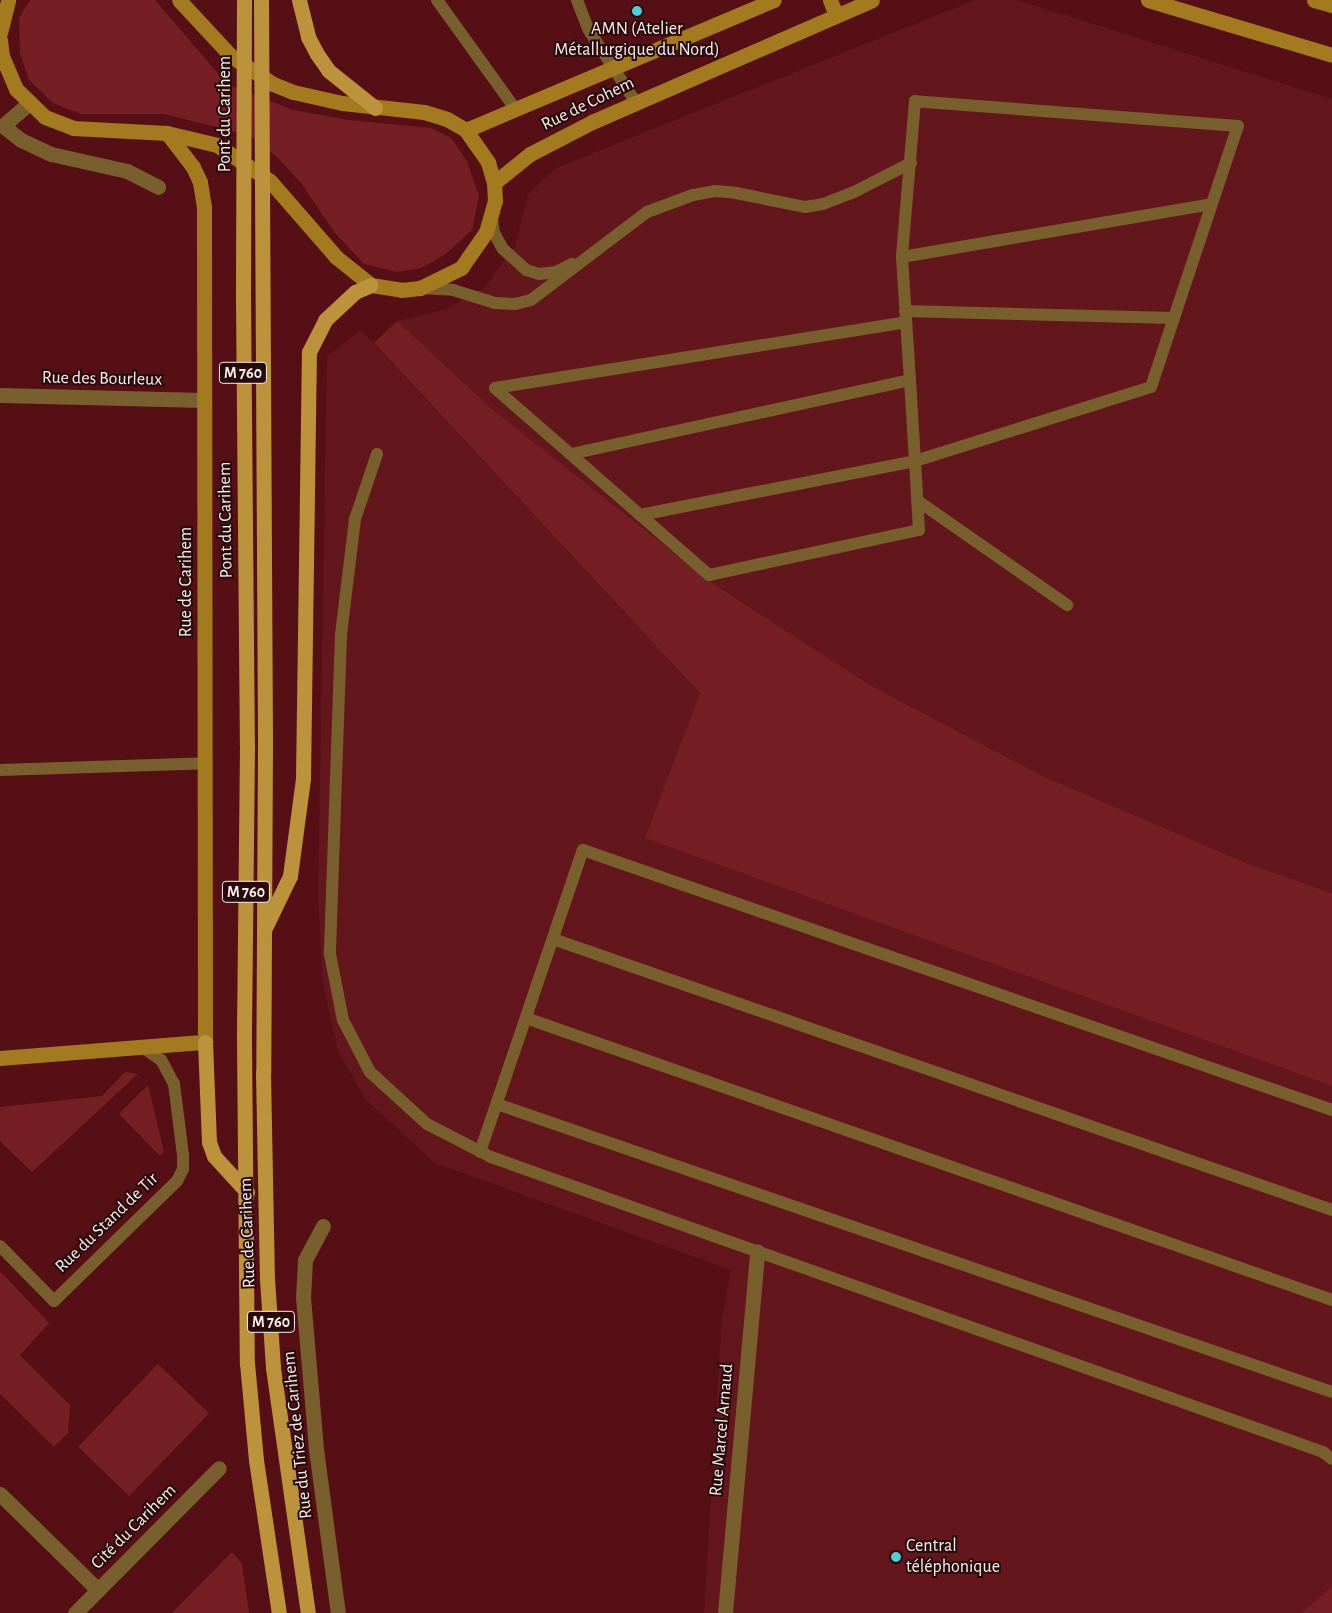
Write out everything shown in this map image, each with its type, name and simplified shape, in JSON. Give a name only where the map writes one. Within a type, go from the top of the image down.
[{"type":"main road","name":"Pont du Carihem","points":[[244,0],[243,298],[247,746],[244,1039]]},
{"type":"main road","name":"Pont du Carihem","points":[[261,0],[265,745],[263,1029]]},
{"type":"main road","points":[[299,0],[308,37],[317,54],[329,71],[375,108]]},
{"type":"main road","points":[[263,934],[290,876],[303,778],[309,352],[325,320],[336,307],[355,292],[372,285]]},
{"type":"main road","name":"Rue de Carihem","points":[[263,1029],[265,1224],[273,1368],[308,1613]]},
{"type":"main road","name":"Rue de Carihem","points":[[244,1039],[250,1405],[279,1613]]},
{"type":"main road","points":[[205,1042],[209,1142],[214,1156],[247,1192]]},
{"type":"street","points":[[0,33],[8,0]]},
{"type":"street","points":[[0,40],[8,74],[28,104],[45,117],[73,128],[167,133],[217,145],[246,162],[286,197],[336,257],[372,285],[401,290],[420,288],[461,268],[474,252],[492,219],[494,183],[488,162],[466,130],[447,119],[424,112],[375,108],[317,98],[273,84],[231,56],[179,0]]},
{"type":"street","name":"Rue de Cohem","points":[[466,130],[774,0]]},
{"type":"street","points":[[830,0],[836,15]]},
{"type":"street","name":"Rue de Cohem","points":[[494,183],[530,154],[635,101],[872,0]]},
{"type":"street","points":[[1148,0],[1332,55]]},
{"type":"street","points":[[1314,0],[1332,6]]},
{"type":"street","points":[[28,104],[2,125],[39,150],[121,169],[158,187]]},
{"type":"street","name":"Rue de Carihem","points":[[167,133],[193,167],[202,193],[206,763],[205,1042]]},
{"type":"street","name":"Rue des Bourleux","points":[[0,396],[204,400]]},
{"type":"street","points":[[0,1058],[205,1042]]},
{"type":"street","name":"Rue du Triez de Carihem","points":[[323,1226],[305,1260],[303,1297],[316,1449],[338,1613]]},
{"type":"street","name":"Rue Marcel Arnaud","points":[[725,1613],[756,1250]]},
{"type":"street","name":"Cité du Carihem","points":[[75,1613],[219,1468]]},
{"type":"street","points":[[0,1494],[98,1590]]},
{"type":"lane","points":[[437,0],[516,110]]},
{"type":"lane","points":[[577,0],[588,29],[635,101]]},
{"type":"lane","points":[[640,515],[915,461],[1151,387],[1174,318],[1212,204],[1238,126],[916,101],[902,257],[906,317],[915,461],[918,501],[919,530],[709,575],[640,515],[571,454],[495,388],[906,317],[1174,318]]},
{"type":"lane","points":[[420,288],[453,290],[495,303],[516,304],[545,293],[583,259],[647,212],[693,195],[715,191],[736,193],[805,207],[823,204],[854,192],[911,162]]},
{"type":"lane","points":[[902,257],[1212,204]]},
{"type":"lane","points":[[492,219],[494,233],[504,249],[526,270],[539,274],[556,272],[583,259]]},
{"type":"lane","points":[[571,454],[910,380]]},
{"type":"lane","points":[[377,454],[355,519],[341,635],[330,954],[343,1020],[370,1072],[427,1124],[480,1152],[1323,1452],[1332,1459]]},
{"type":"lane","points":[[918,501],[1067,605]]},
{"type":"lane","points":[[0,770],[206,763]]},
{"type":"lane","points":[[480,1152],[583,850],[1332,1110]]},
{"type":"lane","points":[[553,939],[1332,1210]]},
{"type":"lane","points":[[526,1018],[1332,1300]]},
{"type":"lane","name":"Rue du Stand de Tir","points":[[0,1246],[54,1301],[177,1181],[183,1169],[183,1155],[174,1084],[161,1060],[141,1046]]},
{"type":"lane","points":[[497,1104],[1332,1392]]},
{"type":"shaded area","points":[[30,0],[155,0],[227,84],[293,110],[349,120],[431,128],[451,138],[467,161],[479,196],[472,230],[446,254],[421,268],[397,272],[364,264],[335,233],[301,183],[276,156],[248,135],[164,114],[81,114],[53,103],[29,80],[20,53],[19,18]]},
{"type":"shaded area","points":[[975,0],[1017,0],[1332,99],[1332,893],[1251,865],[1042,776],[868,684],[712,583],[492,409],[397,321],[446,309],[485,287],[515,246],[528,194],[556,168]]},
{"type":"shaded area","points":[[397,321],[492,409],[712,583],[868,684],[1042,776],[1251,865],[1332,893],[1332,1086],[645,838],[700,693],[374,343]]},
{"type":"shaded area","points":[[361,330],[700,693],[646,838],[1332,1086],[1332,1586],[1302,1613],[704,1613],[722,1317],[731,1270],[435,1163],[365,1099],[338,1051],[323,984],[318,899],[327,356]]},
{"type":"shaded area","points":[[125,1072],[138,1074],[32,1172],[0,1141],[0,1107],[102,1096]]},
{"type":"shaded area","points":[[148,1085],[164,1152],[160,1156],[119,1114]]},
{"type":"shaded area","points":[[0,1271],[49,1323],[20,1355],[70,1405],[68,1433],[54,1447],[0,1394]]},
{"type":"shaded area","points":[[158,1364],[209,1413],[129,1496],[78,1447]]},
{"type":"shaded area","points":[[232,1552],[242,1564],[249,1613],[172,1613]]},
{"type":"shaded area","points":[[1332,1586],[1332,1613],[1302,1613]]},
{"type":"place","name":"AMN (Atelier Métallurgique du Nord)","points":[[637,11]]},
{"type":"place","name":"Central téléphonique","points":[[896,1557]]}]
